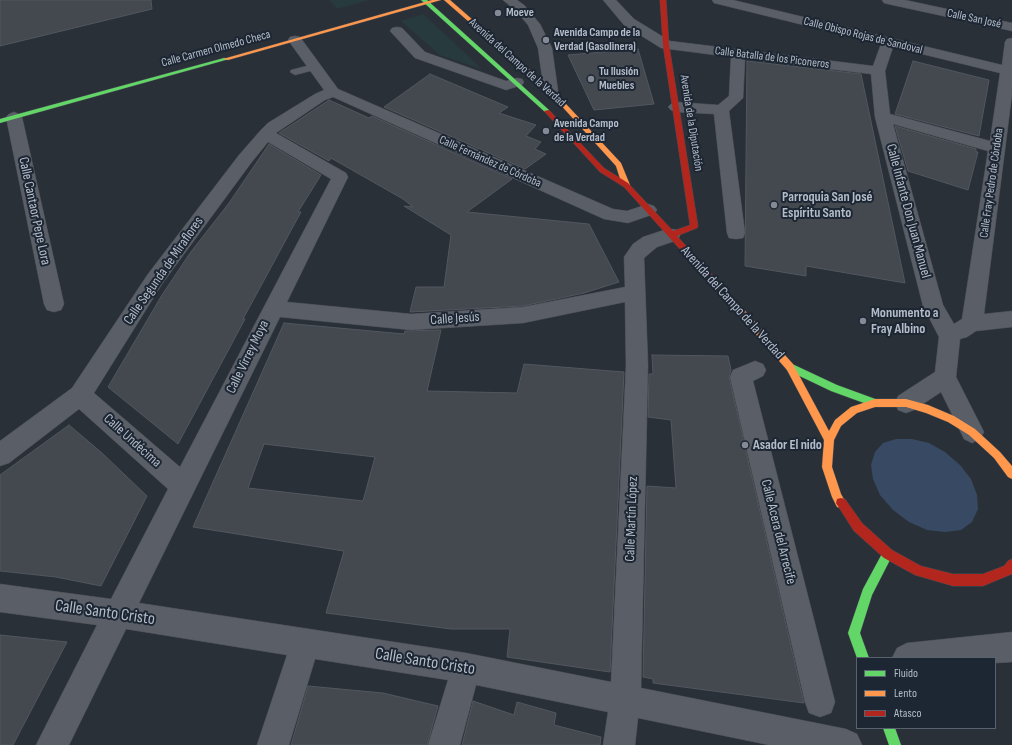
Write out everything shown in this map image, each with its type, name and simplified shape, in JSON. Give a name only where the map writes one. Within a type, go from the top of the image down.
[{"type":"main road","name":"Calle Carmen Olmedo Checa","points":[[7,119],[295,40],[426,1],[438,0]]},
{"type":"main road","name":"Avenida del Campo de la Verdad","points":[[448,0],[552,91],[619,165],[626,185]]},
{"type":"main road","name":"Avenida de la Diputación","points":[[663,0],[666,46],[694,226],[671,235]]},
{"type":"main road","name":"Avenida del Campo de la Verdad","points":[[426,1],[549,112],[602,170],[626,185],[790,367],[829,440]]},
{"type":"main road","name":"Avenida del Campo de la Verdad","points":[[790,367],[834,388],[875,403]]},
{"type":"main road","points":[[1012,474],[997,455],[972,432],[951,419],[928,409],[906,403],[875,403],[854,410],[838,423],[829,440],[827,467],[837,497],[858,527],[888,554],[920,571],[953,580],[983,580],[1008,570],[1012,565]]},
{"type":"main road","points":[[997,455],[1012,462]]},
{"type":"main road","points":[[863,657],[854,633],[867,593],[888,554]]},
{"type":"main road","points":[[889,729],[895,745]]},
{"type":"street","points":[[509,0],[520,8],[534,24],[545,48],[552,91]]},
{"type":"street","points":[[609,0],[629,22],[666,46]]},
{"type":"street","name":"Calle Obispo Rojas de Sandoval","points":[[718,0],[888,43],[1008,71]]},
{"type":"street","name":"Calle San José","points":[[888,0],[1012,27]]},
{"type":"street","name":"Avenida del Campo de la Verdad","points":[[397,31],[420,55],[506,86],[517,82]]},
{"type":"street","points":[[295,40],[333,92]]},
{"type":"street","name":"Calle Fray Pedro de Córdoba","points":[[972,323],[1012,42]]},
{"type":"street","name":"Calle Infante Don Juan Manuel","points":[[888,43],[878,71],[883,117],[933,306],[950,337]]},
{"type":"street","name":"Calle Batalla de los Piconeros","points":[[666,46],[878,71]]},
{"type":"street","points":[[676,107],[721,110],[736,98],[738,54]]},
{"type":"street","name":"Calle Segunda de Miraflores","points":[[0,455],[80,394],[155,279],[245,159],[266,134],[274,126],[320,97],[333,92]]},
{"type":"street","name":"Calle Fernández de Córdoba","points":[[333,92],[610,215],[628,217],[648,210]]},
{"type":"street","points":[[721,110],[736,233]]},
{"type":"street","points":[[883,117],[997,148]]},
{"type":"street","name":"Calle Cantaor Pepe Lora","points":[[7,119],[54,304]]},
{"type":"street","name":"Calle Virrey Moya","points":[[52,745],[340,177],[266,134]]},
{"type":"street","name":"Calle Martín López","points":[[619,745],[625,701],[637,366],[634,257],[640,249],[650,242],[671,235]]},
{"type":"street","name":"Calle Jesús","points":[[273,308],[412,322],[523,315],[636,292]]},
{"type":"street","points":[[972,432],[945,377],[950,337],[972,323],[1012,319]]},
{"type":"street","name":"Calle Acera del Arrecife","points":[[754,370],[741,377],[820,702]]},
{"type":"street","points":[[906,403],[945,377]]},
{"type":"street","name":"Calle Undécima","points":[[80,394],[184,487]]},
{"type":"street","name":"Calle Santo Cristo","points":[[0,598],[118,614],[466,668],[846,745]]},
{"type":"street","points":[[274,745],[305,643]]},
{"type":"street","points":[[916,657],[1012,647]]},
{"type":"street","points":[[444,745],[466,668]]},
{"type":"lane","points":[[295,72],[314,66]]},
{"type":"green space","points":[[329,0],[369,0],[337,9]]},
{"type":"green space","points":[[423,14],[482,69],[440,55],[401,21]]},
{"type":"water","points":[[896,439],[912,439],[929,443],[945,452],[960,465],[971,479],[977,495],[978,509],[972,522],[961,530],[945,532],[927,530],[909,522],[893,510],[880,495],[873,479],[871,465],[875,452],[883,443]]},
{"type":"building","points":[[0,0],[151,0],[152,9],[0,46]]},
{"type":"building","points":[[638,49],[654,104],[594,110],[568,55]]},
{"type":"building","points":[[747,61],[861,74],[905,283],[806,266],[806,276],[745,266]]},
{"type":"building","points":[[913,61],[989,80],[979,136],[895,114]]},
{"type":"building","points":[[430,74],[508,107],[499,113],[536,125],[526,136],[541,142],[535,149],[546,154],[525,169],[384,107]]},
{"type":"building","points":[[329,100],[369,118],[372,116],[512,179],[467,212],[589,224],[619,282],[584,293],[523,306],[410,312],[416,287],[444,287],[451,235],[404,206],[413,207],[403,199],[331,158],[329,161],[279,133]]},
{"type":"building","points":[[895,126],[976,149],[976,152],[978,152],[968,190],[908,171]]},
{"type":"building","points":[[269,144],[321,175],[298,212],[301,212],[178,444],[108,387],[162,295],[190,253],[229,203]]},
{"type":"building","points":[[284,323],[404,334],[405,331],[441,330],[427,391],[517,393],[524,364],[624,372],[610,672],[507,657],[510,629],[451,629],[326,613],[344,551],[193,527]],"holes":[[[264,444],[375,457],[363,501],[248,488]]]},
{"type":"building","points":[[652,355],[728,356],[731,370],[729,377],[804,703],[653,683],[653,679],[643,677],[647,486],[676,488],[671,420],[648,417],[649,374],[653,374]]},
{"type":"building","points":[[69,425],[102,453],[147,496],[101,586],[56,577],[0,571],[0,475]]},
{"type":"building","points":[[0,635],[67,642],[13,745],[0,745]]},
{"type":"building","points":[[308,686],[383,693],[438,706],[427,745],[291,745]]},
{"type":"building","points":[[473,701],[514,715],[517,702],[556,713],[554,725],[601,737],[600,745],[462,745]]},
{"type":"traffic: fast","points":[[424,0],[547,111]]},
{"type":"traffic: fast","points":[[0,121],[226,59]]},
{"type":"traffic: fast","points":[[790,367],[834,388],[875,403]]},
{"type":"traffic: fast","points":[[863,657],[854,633],[867,593],[888,554]]},
{"type":"traffic: fast","points":[[889,729],[895,745]]},
{"type":"traffic: slow","points":[[226,59],[438,0]]},
{"type":"traffic: slow","points":[[447,0],[551,91],[619,165],[626,185]]},
{"type":"traffic: slow","points":[[735,305],[790,367],[829,440]]},
{"type":"traffic: slow","points":[[841,503],[837,497],[827,467],[829,440],[838,423],[854,410],[875,403],[906,403],[928,409],[951,419],[972,432],[997,455],[1012,474]]},
{"type":"traffic: jam","points":[[663,0],[666,45],[694,226],[671,235]]},
{"type":"traffic: jam","points":[[547,111],[602,170],[626,185],[735,305]]},
{"type":"traffic: jam","points":[[841,503],[858,527],[888,554],[919,571],[953,580],[983,580],[1008,570],[1012,565]]},
{"type":"place","name":"Moeve","points":[[498,13]]},
{"type":"place","name":"Avenida Campo de la Verdad (Gasolinera)","points":[[546,40]]},
{"type":"place","name":"Tu Ilusión Muebles","points":[[591,79]]},
{"type":"place","name":"Avenida Campo de la Verdad","points":[[546,131]]},
{"type":"place","name":"Parroquia San José Espíritu Santo","points":[[774,205]]},
{"type":"place","name":"Monumento a Fray Albino","points":[[863,321]]},
{"type":"place","name":"Asador El nido","points":[[745,445]]}]
